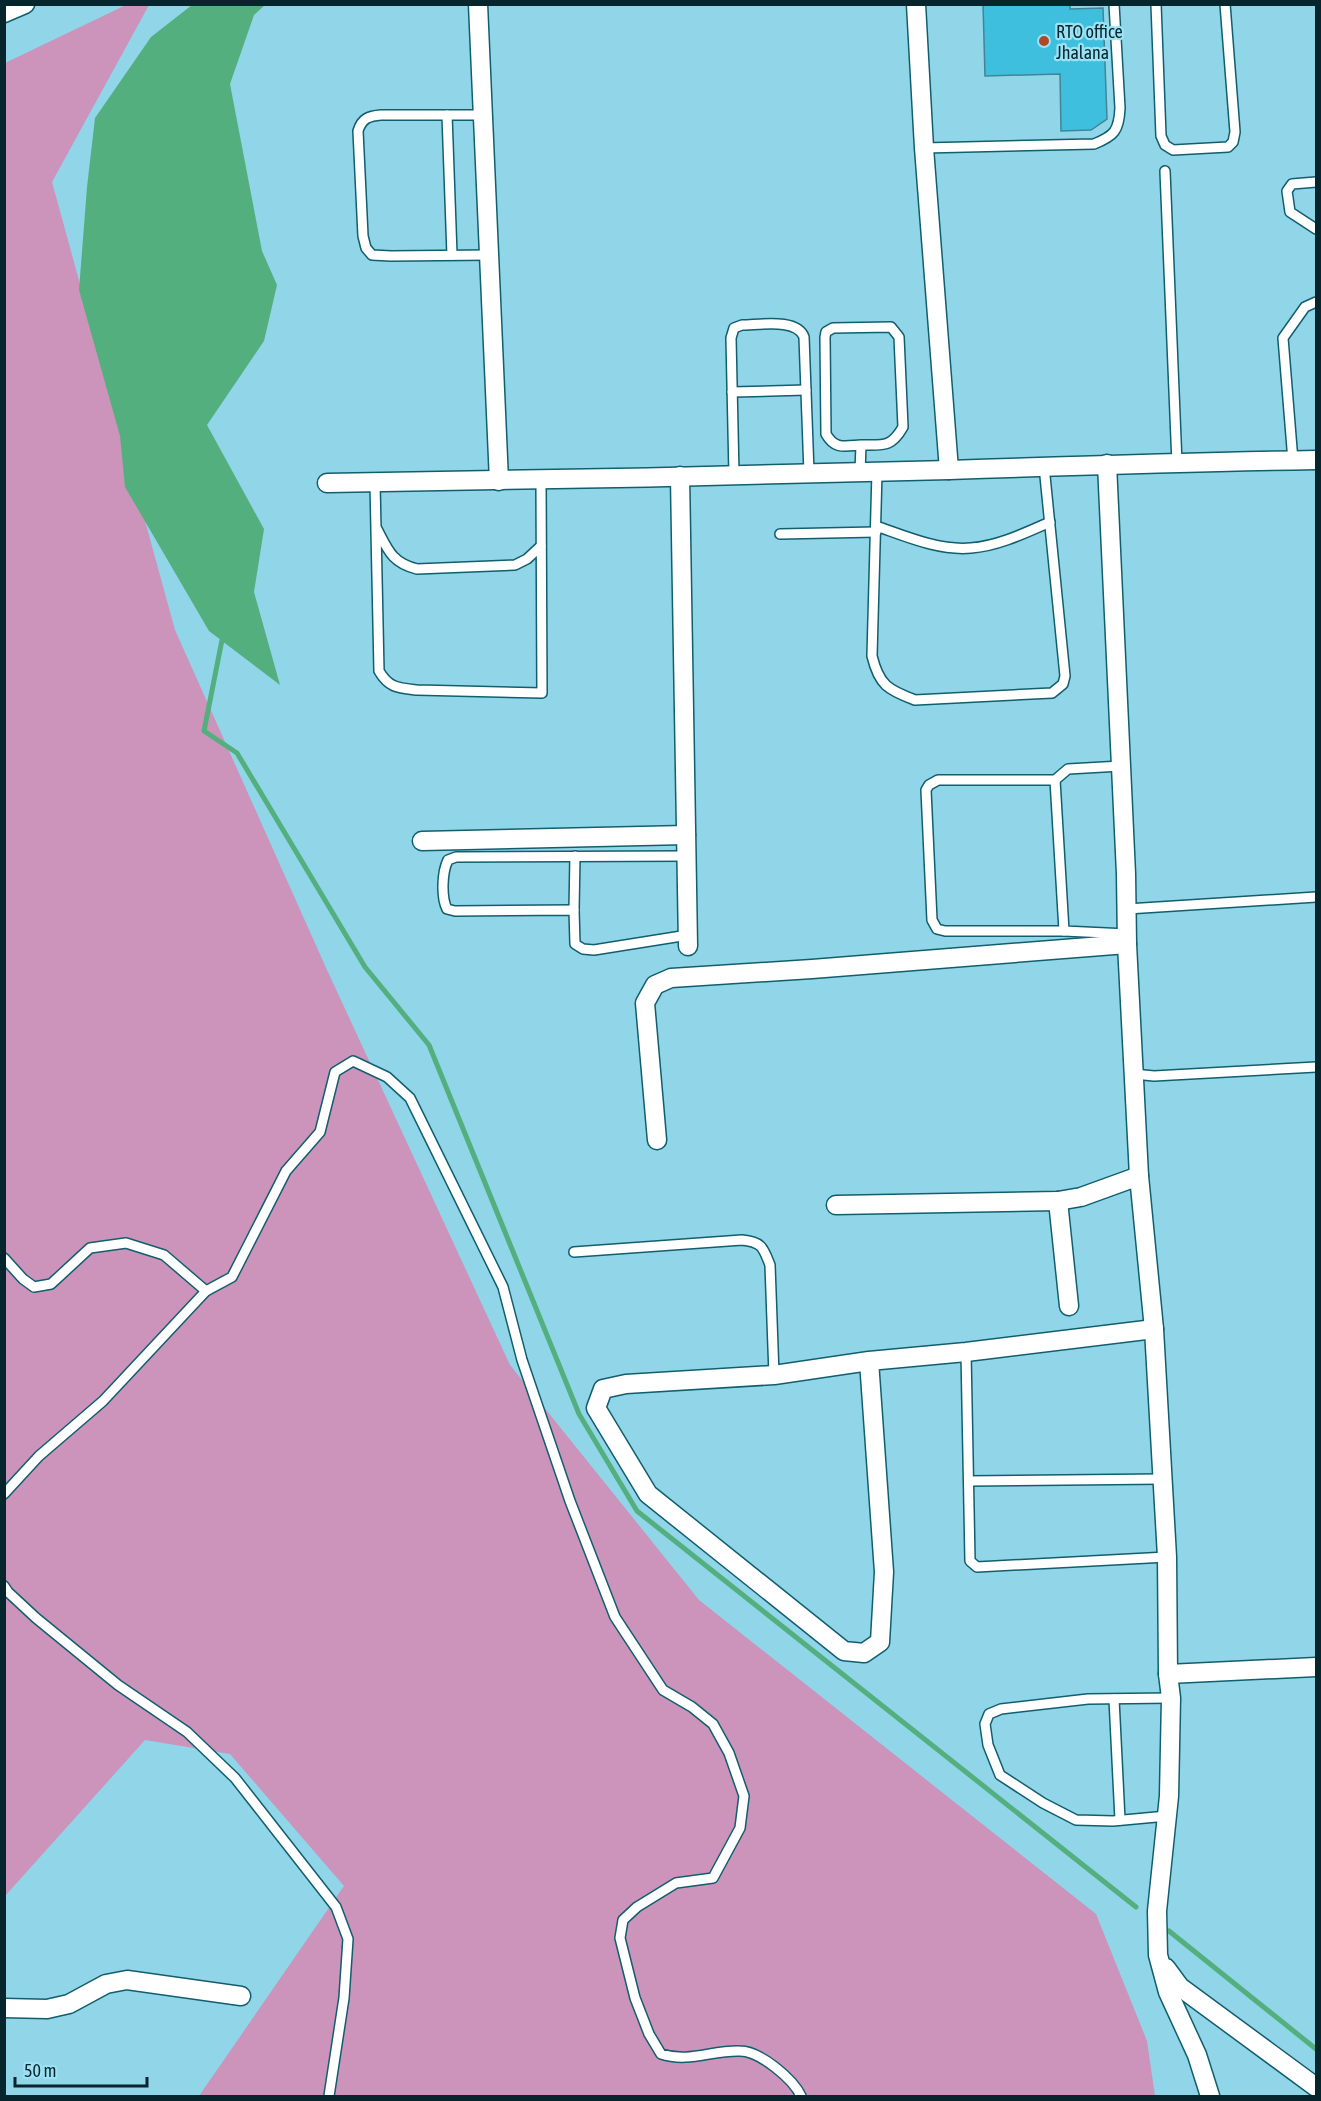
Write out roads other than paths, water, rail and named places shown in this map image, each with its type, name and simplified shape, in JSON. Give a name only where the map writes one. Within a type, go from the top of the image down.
[{"type":"street","points":[[4,13],[25,4]]},
{"type":"street","points":[[478,4],[499,481]]},
{"type":"street","points":[[916,4],[924,148],[949,470]]},
{"type":"street","points":[[327,483],[499,481],[1317,460]]},
{"type":"street","points":[[1107,464],[1139,1176],[1154,1329],[1167,1557],[1168,1674],[1171,1698],[1167,1816],[1157,1911],[1158,1955],[1168,1992],[1197,2055],[1209,2097]]},
{"type":"street","points":[[680,476],[688,940]]},
{"type":"street","points":[[422,841],[686,835]]},
{"type":"street","points":[[657,1140],[645,1003],[655,985],[671,978],[812,969],[1127,939]]},
{"type":"street","points":[[836,1205],[1058,1201],[1081,1197],[1139,1176]]},
{"type":"street","points":[[1058,1201],[1069,1306]]},
{"type":"street","points":[[869,1361],[884,1572],[880,1642],[864,1653],[844,1651],[648,1494],[596,1408],[603,1389],[626,1384],[774,1375],[869,1361],[966,1352],[1154,1329]]},
{"type":"street","points":[[1168,1674],[1317,1667]]},
{"type":"street","points":[[1158,1955],[1180,1987],[1310,2082],[1302,2097]]},
{"type":"street","points":[[4,2008],[47,2009],[69,2004],[106,1984],[127,1980],[241,1996]]},
{"type":"lane","points":[[924,148],[1094,144],[1111,137],[1119,123],[1120,108],[1114,4]]},
{"type":"lane","points":[[1156,4],[1161,136],[1165,145],[1173,150],[1228,147],[1233,142],[1225,4]]},
{"type":"lane","points":[[483,115],[381,115],[368,117],[360,123],[358,131],[363,236],[366,248],[372,255],[489,255]]},
{"type":"lane","points":[[447,115],[452,255]]},
{"type":"lane","points":[[1165,171],[1177,464]]},
{"type":"lane","points":[[1317,182],[1292,184],[1287,191],[1290,213],[1317,229]]},
{"type":"lane","points":[[1293,461],[1283,338],[1305,307],[1317,302]]},
{"type":"lane","points":[[734,475],[731,338],[734,328],[742,325],[793,325],[802,330],[809,473]]},
{"type":"lane","points":[[891,327],[899,337],[903,427],[897,439],[887,445],[861,445],[839,446],[831,442],[826,434],[826,332],[832,328],[891,327]]},
{"type":"lane","points":[[732,392],[806,390]]},
{"type":"lane","points":[[861,445],[868,472],[876,529],[872,656],[875,670],[884,686],[915,700],[1052,693],[1063,684],[1065,676],[1044,466]]},
{"type":"lane","points":[[375,483],[379,671],[385,682],[398,688],[417,690],[542,693],[541,480]]},
{"type":"lane","points":[[780,534],[876,529],[924,542],[969,549],[1010,539],[1050,522]]},
{"type":"lane","points":[[375,527],[390,555],[404,566],[417,569],[515,565],[527,559],[541,546]]},
{"type":"lane","points":[[1121,766],[1068,769],[1055,780],[938,780],[929,785],[926,790],[933,920],[938,929],[945,931],[1064,931],[1127,939]]},
{"type":"lane","points":[[1055,780],[1064,931]]},
{"type":"lane","points":[[575,856],[575,944],[583,949],[594,950],[688,940]]},
{"type":"lane","points":[[574,910],[455,911],[447,909],[443,902],[445,866],[448,860],[456,857],[687,856]]},
{"type":"lane","points":[[1126,909],[1317,897]]},
{"type":"lane","points":[[4,1494],[39,1455],[103,1401],[206,1291],[231,1277],[286,1171],[320,1132],[335,1072],[353,1061],[387,1077],[410,1098],[503,1287],[522,1360],[570,1501],[615,1617],[663,1690],[692,1707],[713,1724],[729,1753],[744,1796],[740,1828],[713,1878],[676,1883],[637,1906],[623,1920],[620,1938],[635,1998],[649,2034],[661,2054],[676,2059],[742,2050],[776,2066],[801,2097]]},
{"type":"lane","points":[[1134,1074],[1154,1076],[1317,1067]]},
{"type":"lane","points":[[574,1252],[742,1240],[756,1241],[764,1250],[770,1265],[774,1375]]},
{"type":"lane","points":[[4,1258],[23,1279],[34,1287],[51,1284],[90,1248],[126,1243],[164,1255],[206,1291]]},
{"type":"lane","points":[[966,1352],[970,1561],[977,1567],[1167,1557]]},
{"type":"lane","points":[[969,1481],[1162,1479]]},
{"type":"lane","points":[[4,1586],[36,1618],[118,1685],[187,1732],[235,1778],[336,1907],[348,1939],[344,1998],[329,2097]]},
{"type":"lane","points":[[1167,1816],[1120,1820],[1076,1820],[1043,1803],[1000,1775],[988,1745],[985,1724],[989,1714],[1001,1709],[1088,1699],[1171,1698]]},
{"type":"lane","points":[[1114,1699],[1120,1820]]},
{"type":"waterway","points":[[222,640],[204,731],[237,753],[365,967],[429,1045],[579,1414],[637,1511],[1136,1907]]},
{"type":"waterway","points":[[1169,1931],[1316,2049]]},
{"type":"place","name":"RTO office Jhalana","points":[[1044,41]]}]
